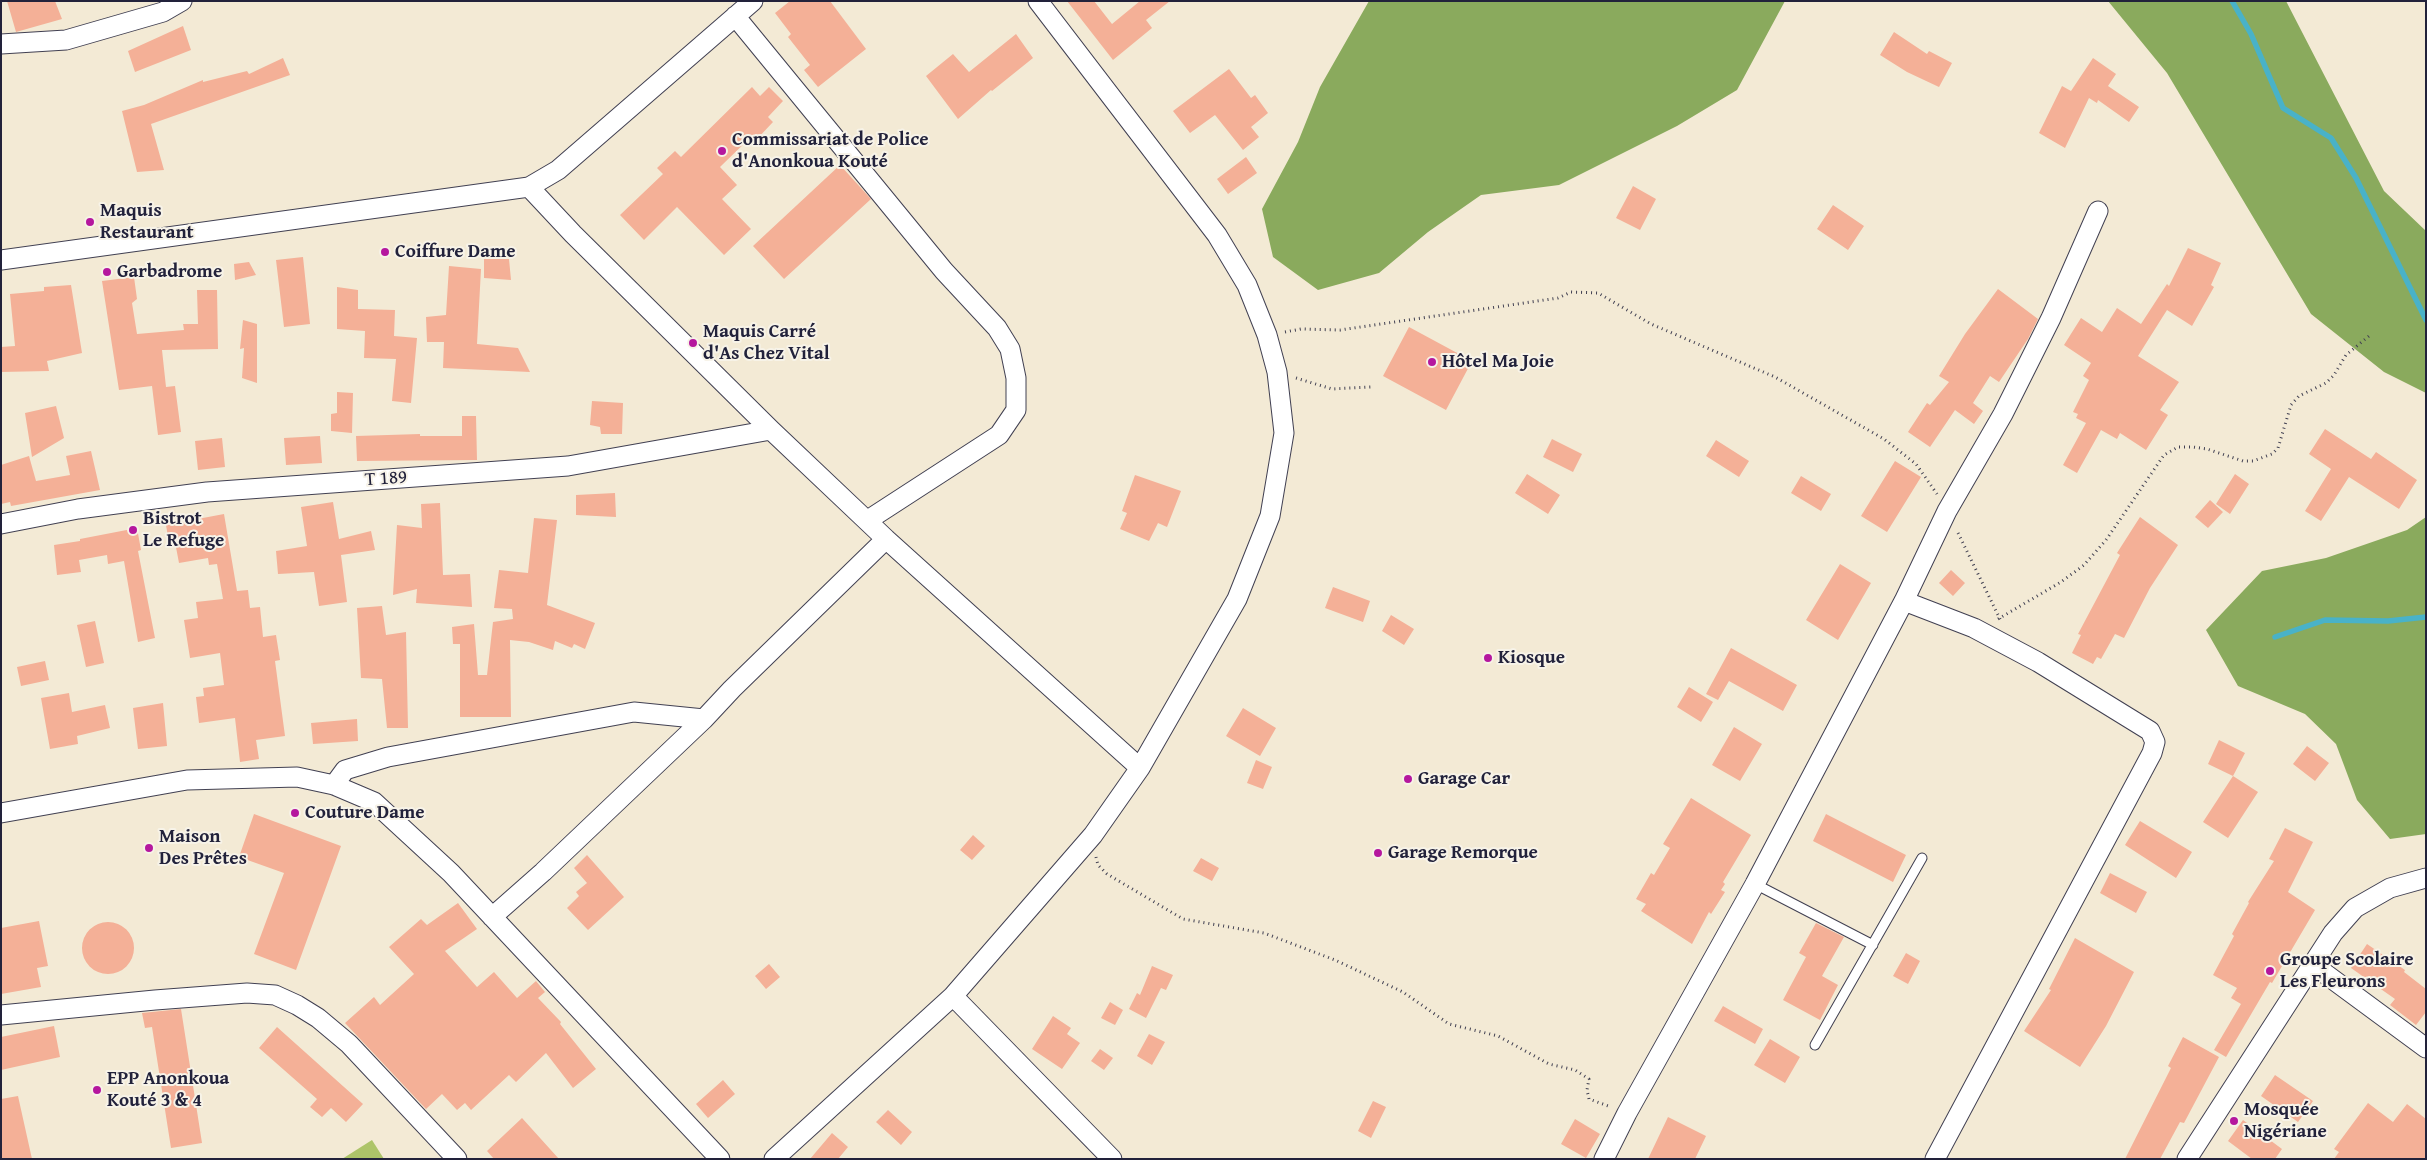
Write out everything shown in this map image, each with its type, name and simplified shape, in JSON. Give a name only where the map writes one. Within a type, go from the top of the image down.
[{"type":"street","points":[[1,44],[66,40],[163,12],[182,1]]},
{"type":"street","points":[[1,260],[529,187],[558,170],[753,1]]},
{"type":"street","points":[[774,1159],[953,996],[1093,835],[1140,768],[1237,599],[1270,516],[1284,433],[1276,372],[1267,335],[1247,285],[1217,235],[1038,1]]},
{"type":"street","points":[[735,16],[944,271],[997,328],[1010,349],[1016,378],[1016,410],[999,435],[868,520]]},
{"type":"street","points":[[529,187],[573,234],[771,430],[886,539],[1140,768]]},
{"type":"street","points":[[1604,1159],[1755,884],[1904,601],[1947,511],[2012,396],[2051,318],[2098,211]]},
{"type":"street","name":"T 189","points":[[1,524],[78,509],[207,492],[568,466],[771,430]]},
{"type":"street","points":[[492,917],[543,872],[704,720],[732,689],[886,539]]},
{"type":"street","points":[[1904,601],[1974,628],[2038,662],[2150,731],[2154,742],[2152,753],[1935,1159]]},
{"type":"street","points":[[334,785],[345,770],[388,757],[634,712],[704,720]]},
{"type":"street","points":[[1,813],[187,780],[297,777],[334,785],[374,802],[451,873],[720,1159]]},
{"type":"street","points":[[2187,1159],[2332,933],[2355,908],[2390,888],[2426,878]]},
{"type":"street","points":[[2312,964],[2426,1048]]},
{"type":"street","points":[[1,1015],[173,998],[247,993],[275,995],[304,1009],[349,1044],[457,1159]]},
{"type":"street","points":[[953,996],[1112,1159]]},
{"type":"lane","points":[[1815,1045],[1922,858]]},
{"type":"lane","points":[[1755,884],[1785,897],[1873,945]]},
{"type":"path","points":[[1267,335],[1301,329],[1340,330],[1558,298],[1571,292],[1598,293],[1651,324],[1775,377],[1884,439],[1916,464],[1932,484],[1999,619],[2006,626]]},
{"type":"path","points":[[1974,628],[1999,619],[2084,565],[2106,540],[2164,455],[2178,447],[2207,449],[2243,461],[2253,462],[2272,454],[2278,448],[2291,405],[2299,396],[2326,383],[2334,375],[2346,356],[2369,336]]},
{"type":"path","points":[[1276,372],[1332,389],[1371,387]]},
{"type":"path","points":[[1093,835],[1094,851],[1098,865],[1107,874],[1183,919],[1264,932],[1335,960],[1403,992],[1449,1024],[1498,1036],[1549,1064],[1575,1070],[1589,1079],[1587,1090],[1589,1098],[1627,1114]]},
{"type":"green space","points":[[1369,1],[1785,1],[1737,90],[1677,126],[1559,185],[1481,195],[1428,232],[1379,273],[1318,290],[1273,257],[1262,209],[1298,142],[1320,87]]},
{"type":"green space","points":[[2108,1],[2286,1],[2384,191],[2426,231],[2426,393],[2384,372],[2311,314],[2167,73]]},
{"type":"green space","points":[[2426,517],[2426,834],[2390,839],[2357,800],[2336,744],[2305,714],[2238,686],[2206,630],[2262,571],[2326,558],[2407,530]]},
{"type":"green space","points":[[372,1140],[384,1159],[342,1159]]},
{"type":"building","points":[[7,1],[55,1],[62,19],[16,32]]},
{"type":"building","points":[[790,1],[830,1],[866,49],[818,87],[804,70],[810,65],[788,37],[791,34],[775,13]]},
{"type":"building","points":[[1067,1],[1094,1],[1112,24],[1140,1],[1170,1],[1146,20],[1152,28],[1113,60]]},
{"type":"building","points":[[183,26],[191,50],[135,72],[128,51]]},
{"type":"building","points":[[1894,32],[1927,54],[1929,51],[1952,63],[1939,87],[1907,72],[1880,55]]},
{"type":"building","points":[[1016,34],[1033,58],[991,90],[958,119],[926,76],[953,54],[969,72]]},
{"type":"building","points":[[283,58],[290,75],[151,124],[164,170],[137,172],[122,111],[144,105],[203,80],[203,82],[247,71],[249,74]]},
{"type":"building","points":[[2093,58],[2116,74],[2108,86],[2139,107],[2129,122],[2098,100],[2097,103],[2089,98],[2065,148],[2039,133],[2062,86],[2071,91]]},
{"type":"building","points":[[1229,69],[1251,98],[1255,95],[1268,113],[1251,127],[1259,137],[1243,150],[1215,115],[1190,133],[1173,111]]},
{"type":"building","points":[[752,87],[760,96],[769,87],[783,101],[768,117],[773,122],[757,139],[753,135],[720,167],[737,185],[722,199],[751,229],[724,255],[677,207],[644,240],[620,215],[663,174],[657,168],[675,151],[681,157]]},
{"type":"building","points":[[1246,157],[1257,173],[1228,194],[1217,179]]},
{"type":"building","points":[[840,165],[871,199],[784,279],[753,246]]},
{"type":"building","points":[[1633,186],[1656,199],[1640,230],[1616,218]]},
{"type":"building","points":[[1833,205],[1864,226],[1848,250],[1817,229]]},
{"type":"building","points":[[2188,248],[2221,263],[2211,285],[2214,287],[2192,326],[2167,310],[2138,356],[2179,382],[2160,410],[2168,415],[2146,450],[2120,433],[2117,439],[2101,430],[2077,473],[2063,465],[2086,423],[2076,418],[2078,414],[2073,412],[2089,380],[2083,376],[2091,363],[2064,345],[2081,318],[2102,332],[2117,308],[2141,324],[2167,284],[2169,286]]},
{"type":"building","points":[[303,257],[310,324],[284,327],[276,260]]},
{"type":"building","points":[[484,259],[509,259],[511,280],[484,278]]},
{"type":"building","points":[[249,262],[256,275],[235,280],[234,264]]},
{"type":"building","points":[[449,266],[481,269],[477,344],[518,348],[530,372],[443,368],[444,342],[427,342],[426,317],[446,315]]},
{"type":"building","points":[[134,277],[137,299],[132,303],[137,334],[184,330],[183,324],[198,324],[197,290],[217,290],[218,349],[162,350],[166,387],[175,386],[181,432],[158,435],[152,386],[119,390],[102,281]]},
{"type":"building","points":[[71,285],[82,353],[47,361],[49,371],[1,372],[1,347],[15,346],[10,294],[44,291],[44,287]]},
{"type":"building","points":[[337,287],[358,290],[358,309],[395,310],[394,336],[417,338],[411,403],[392,401],[396,359],[364,358],[365,331],[337,329]]},
{"type":"building","points":[[1998,289],[2038,319],[2028,339],[1999,382],[1990,376],[1973,403],[1983,411],[1974,424],[1955,410],[1930,447],[1908,432],[1927,403],[1930,405],[1949,382],[1939,376],[1965,334]]},
{"type":"building","points":[[243,320],[257,324],[257,383],[242,378],[244,348],[240,349]]},
{"type":"building","points":[[1409,327],[1472,361],[1446,410],[1383,376]]},
{"type":"building","points":[[337,392],[353,393],[352,433],[331,431],[331,414],[337,413]]},
{"type":"building","points":[[592,401],[623,403],[622,434],[601,434],[600,427],[590,425]]},
{"type":"building","points":[[56,406],[64,438],[32,457],[25,413]]},
{"type":"building","points":[[462,416],[476,416],[477,460],[357,461],[356,436],[420,434],[420,436],[462,436]]},
{"type":"building","points":[[2325,429],[2371,459],[2376,452],[2417,480],[2399,509],[2349,477],[2321,521],[2305,511],[2331,469],[2309,454]]},
{"type":"building","points":[[320,436],[322,463],[286,465],[284,438]]},
{"type":"building","points":[[222,438],[225,467],[198,470],[195,441]]},
{"type":"building","points":[[1552,439],[1582,454],[1573,472],[1543,457]]},
{"type":"building","points":[[1716,440],[1749,461],[1739,477],[1706,456]]},
{"type":"building","points":[[91,451],[100,490],[11,506],[10,502],[1,504],[1,465],[29,456],[36,481],[70,475],[66,456]]},
{"type":"building","points":[[1895,461],[1921,477],[1887,532],[1861,516]]},
{"type":"building","points":[[1527,474],[1560,495],[1548,514],[1515,493]]},
{"type":"building","points":[[2235,474],[2249,484],[2230,514],[2216,504]]},
{"type":"building","points":[[1135,475],[1181,491],[1167,527],[1158,523],[1149,541],[1120,529],[1127,513],[1122,511]]},
{"type":"building","points":[[1801,476],[1831,494],[1821,511],[1791,493]]},
{"type":"building","points":[[615,493],[616,517],[576,515],[576,495]]},
{"type":"building","points":[[2210,500],[2223,512],[2208,528],[2195,517]]},
{"type":"building","points":[[333,502],[339,539],[371,531],[375,550],[341,555],[347,602],[319,606],[314,572],[278,574],[276,551],[307,546],[301,507]]},
{"type":"building","points":[[440,503],[443,575],[470,574],[472,607],[416,603],[417,589],[393,595],[397,525],[422,528],[421,504]]},
{"type":"building","points":[[224,514],[237,591],[248,590],[250,608],[260,607],[263,637],[276,635],[280,660],[275,661],[285,736],[256,740],[259,759],[240,762],[235,718],[199,723],[196,697],[204,696],[203,688],[224,685],[220,653],[190,658],[184,620],[198,618],[196,602],[223,599],[217,564],[209,565],[208,558],[179,563],[175,542],[169,543],[166,525]]},
{"type":"building","points":[[2140,517],[2178,545],[2150,588],[2124,638],[2115,634],[2101,659],[2097,657],[2093,664],[2072,653],[2081,635],[2078,634],[2120,555],[2117,553]]},
{"type":"building","points":[[534,518],[557,520],[547,605],[595,623],[585,649],[574,644],[572,648],[555,641],[553,650],[529,642],[510,640],[511,717],[460,717],[460,644],[453,644],[452,627],[474,624],[478,675],[487,675],[493,622],[513,619],[512,609],[494,608],[499,570],[528,573]]},
{"type":"building","points":[[137,528],[141,550],[138,551],[155,638],[138,642],[124,561],[108,564],[107,555],[79,560],[81,572],[57,575],[54,545]]},
{"type":"building","points":[[1840,564],[1871,583],[1838,640],[1806,620]]},
{"type":"building","points":[[1951,570],[1965,583],[1953,596],[1939,583]]},
{"type":"building","points":[[1333,587],[1370,601],[1363,622],[1325,608]]},
{"type":"building","points":[[382,606],[386,635],[406,632],[408,728],[387,728],[382,679],[361,678],[357,608]]},
{"type":"building","points":[[1391,615],[1414,629],[1404,645],[1382,631]]},
{"type":"building","points":[[95,621],[104,663],[86,667],[77,625]]},
{"type":"building","points":[[1731,648],[1797,685],[1783,711],[1729,681],[1718,700],[1706,694]]},
{"type":"building","points":[[45,661],[49,680],[21,686],[17,667]]},
{"type":"building","points":[[1689,687],[1713,702],[1701,722],[1677,707]]},
{"type":"building","points":[[69,693],[72,712],[105,705],[110,728],[77,736],[78,744],[50,749],[41,698]]},
{"type":"building","points":[[163,703],[167,746],[138,749],[133,708]]},
{"type":"building","points":[[1243,708],[1276,728],[1260,756],[1226,736]]},
{"type":"building","points":[[357,719],[358,741],[313,744],[311,723]]},
{"type":"building","points":[[1734,727],[1762,744],[1740,781],[1712,765]]},
{"type":"building","points":[[2219,740],[2245,753],[2233,776],[2208,764]]},
{"type":"building","points":[[2307,746],[2329,763],[2315,781],[2293,764]]},
{"type":"building","points":[[1256,760],[1272,767],[1263,789],[1247,783]]},
{"type":"building","points":[[2233,776],[2258,792],[2228,838],[2203,822]]},
{"type":"building","points":[[1691,798],[1751,835],[1723,882],[1725,884],[1721,890],[1725,892],[1711,914],[1709,912],[1692,944],[1641,911],[1646,904],[1636,899],[1651,873],[1654,875],[1670,848],[1663,844]]},
{"type":"building","points":[[254,814],[341,846],[296,970],[254,954],[284,873],[239,857]]},
{"type":"building","points":[[1826,814],[1906,855],[1893,882],[1813,841]]},
{"type":"building","points":[[2140,821],[2192,852],[2176,878],[2125,845]]},
{"type":"building","points":[[2285,828],[2313,842],[2288,892],[2315,910],[2226,1057],[2214,1050],[2241,1004],[2231,998],[2237,988],[2213,975],[2234,936],[2232,934],[2248,902],[2274,861],[2269,859]]},
{"type":"building","points":[[973,835],[985,846],[972,860],[960,850]]},
{"type":"building","points":[[587,855],[624,897],[588,930],[567,908],[579,896],[576,892],[587,883],[574,868]]},
{"type":"building","points":[[1201,858],[1219,868],[1212,881],[1193,871]]},
{"type":"building","points":[[2110,873],[2147,892],[2136,913],[2100,893]]},
{"type":"building","points":[[458,903],[477,929],[445,951],[477,987],[494,972],[517,998],[536,981],[545,992],[538,998],[561,1022],[560,1024],[596,1069],[573,1088],[546,1053],[516,1082],[509,1075],[471,1110],[465,1103],[457,1110],[442,1094],[426,1109],[345,1023],[374,997],[380,1005],[414,974],[389,947],[421,919],[427,925]]},
{"type":"building","points":[[39,921],[48,966],[37,968],[41,987],[1,994],[1,928]]},
{"type":"building","points":[[103,922],[113,922],[127,929],[134,943],[134,953],[127,967],[113,974],[103,974],[93,970],[86,963],[82,953],[82,943],[86,933],[93,926]]},
{"type":"building","points":[[1816,923],[1844,937],[1822,976],[1838,985],[1820,1020],[1783,1000],[1806,957],[1799,953]]},
{"type":"building","points":[[2075,938],[2134,972],[2106,1026],[2080,1067],[2024,1031],[2051,990],[2049,989]]},
{"type":"building","points":[[2367,944],[2405,970],[2404,972],[2426,989],[2426,1012],[2416,1025],[2390,1005],[2395,999],[2351,968]]},
{"type":"building","points":[[1906,953],[1920,961],[1908,984],[1893,976]]},
{"type":"building","points":[[769,964],[780,977],[766,989],[755,976]]},
{"type":"building","points":[[1152,966],[1173,975],[1166,990],[1161,988],[1146,1018],[1129,1009],[1137,993],[1140,995]]},
{"type":"building","points":[[1110,1002],[1123,1010],[1115,1025],[1101,1018]]},
{"type":"building","points":[[1723,1006],[1763,1029],[1755,1044],[1714,1021]]},
{"type":"building","points":[[181,1009],[202,1143],[171,1148],[152,1027],[145,1028],[142,1013]]},
{"type":"building","points":[[1053,1016],[1071,1028],[1067,1034],[1080,1043],[1062,1069],[1032,1049]]},
{"type":"building","points":[[54,1026],[60,1057],[1,1070],[1,1037]]},
{"type":"building","points":[[277,1027],[363,1104],[346,1122],[331,1108],[322,1117],[310,1107],[317,1099],[259,1048]]},
{"type":"building","points":[[1149,1034],[1165,1042],[1152,1065],[1137,1056]]},
{"type":"building","points":[[2183,1037],[2219,1057],[2184,1123],[2180,1122],[2160,1159],[2125,1159],[2171,1068],[2168,1066]]},
{"type":"building","points":[[1770,1039],[1800,1057],[1785,1083],[1754,1065]]},
{"type":"building","points":[[1100,1049],[1113,1058],[1104,1070],[1091,1061]]},
{"type":"building","points":[[2275,1075],[2313,1101],[2298,1122],[2261,1096]]},
{"type":"building","points":[[723,1080],[735,1094],[708,1118],[696,1104]]},
{"type":"building","points":[[18,1096],[32,1159],[1,1159],[1,1099]]},
{"type":"building","points":[[1373,1101],[1386,1107],[1371,1138],[1358,1131]]},
{"type":"building","points":[[2368,1103],[2393,1122],[2407,1104],[2426,1119],[2426,1159],[2334,1159],[2339,1152],[2334,1149]]},
{"type":"building","points":[[888,1110],[912,1132],[901,1145],[876,1122]]},
{"type":"building","points":[[1668,1117],[1706,1136],[1695,1159],[1648,1159]]},
{"type":"building","points":[[522,1118],[559,1159],[494,1159],[487,1151]]},
{"type":"building","points":[[1575,1119],[1600,1134],[1586,1158],[1561,1144]]},
{"type":"building","points":[[2243,1120],[2282,1149],[2275,1159],[2252,1159],[2228,1141]]},
{"type":"building","points":[[832,1133],[848,1147],[838,1159],[810,1159]]},
{"type":"waterway","points":[[2232,1],[2251,34],[2283,108],[2331,138],[2356,178],[2426,320]]},
{"type":"waterway","points":[[2275,637],[2325,620],[2388,621],[2426,617]]},
{"type":"place","name":"Commissariat de Police d'Anonkoua Kouté","points":[[722,151]]},
{"type":"place","name":"Maquis Restaurant","points":[[90,222]]},
{"type":"place","name":"Coiffure Dame","points":[[385,252]]},
{"type":"place","name":"Garbadrome","points":[[107,272]]},
{"type":"place","name":"Maquis Carré d'As Chez Vital","points":[[693,343]]},
{"type":"place","name":"Hôtel Ma Joie","points":[[1432,362]]},
{"type":"place","name":"Bistrot Le Refuge","points":[[133,530]]},
{"type":"place","name":"Kiosque","points":[[1488,658]]},
{"type":"place","name":"Garage Car","points":[[1408,779]]},
{"type":"place","name":"Couture Dame","points":[[295,813]]},
{"type":"place","name":"Maison Des Prêtes","points":[[149,848]]},
{"type":"place","name":"Garage Remorque","points":[[1378,853]]},
{"type":"place","name":"Groupe Scolaire Les Fleurons","points":[[2270,971]]},
{"type":"place","name":"EPP Anonkoua Kouté 3 & 4","points":[[97,1090]]},
{"type":"place","name":"Mosquée Nigériane","points":[[2234,1121]]}]
